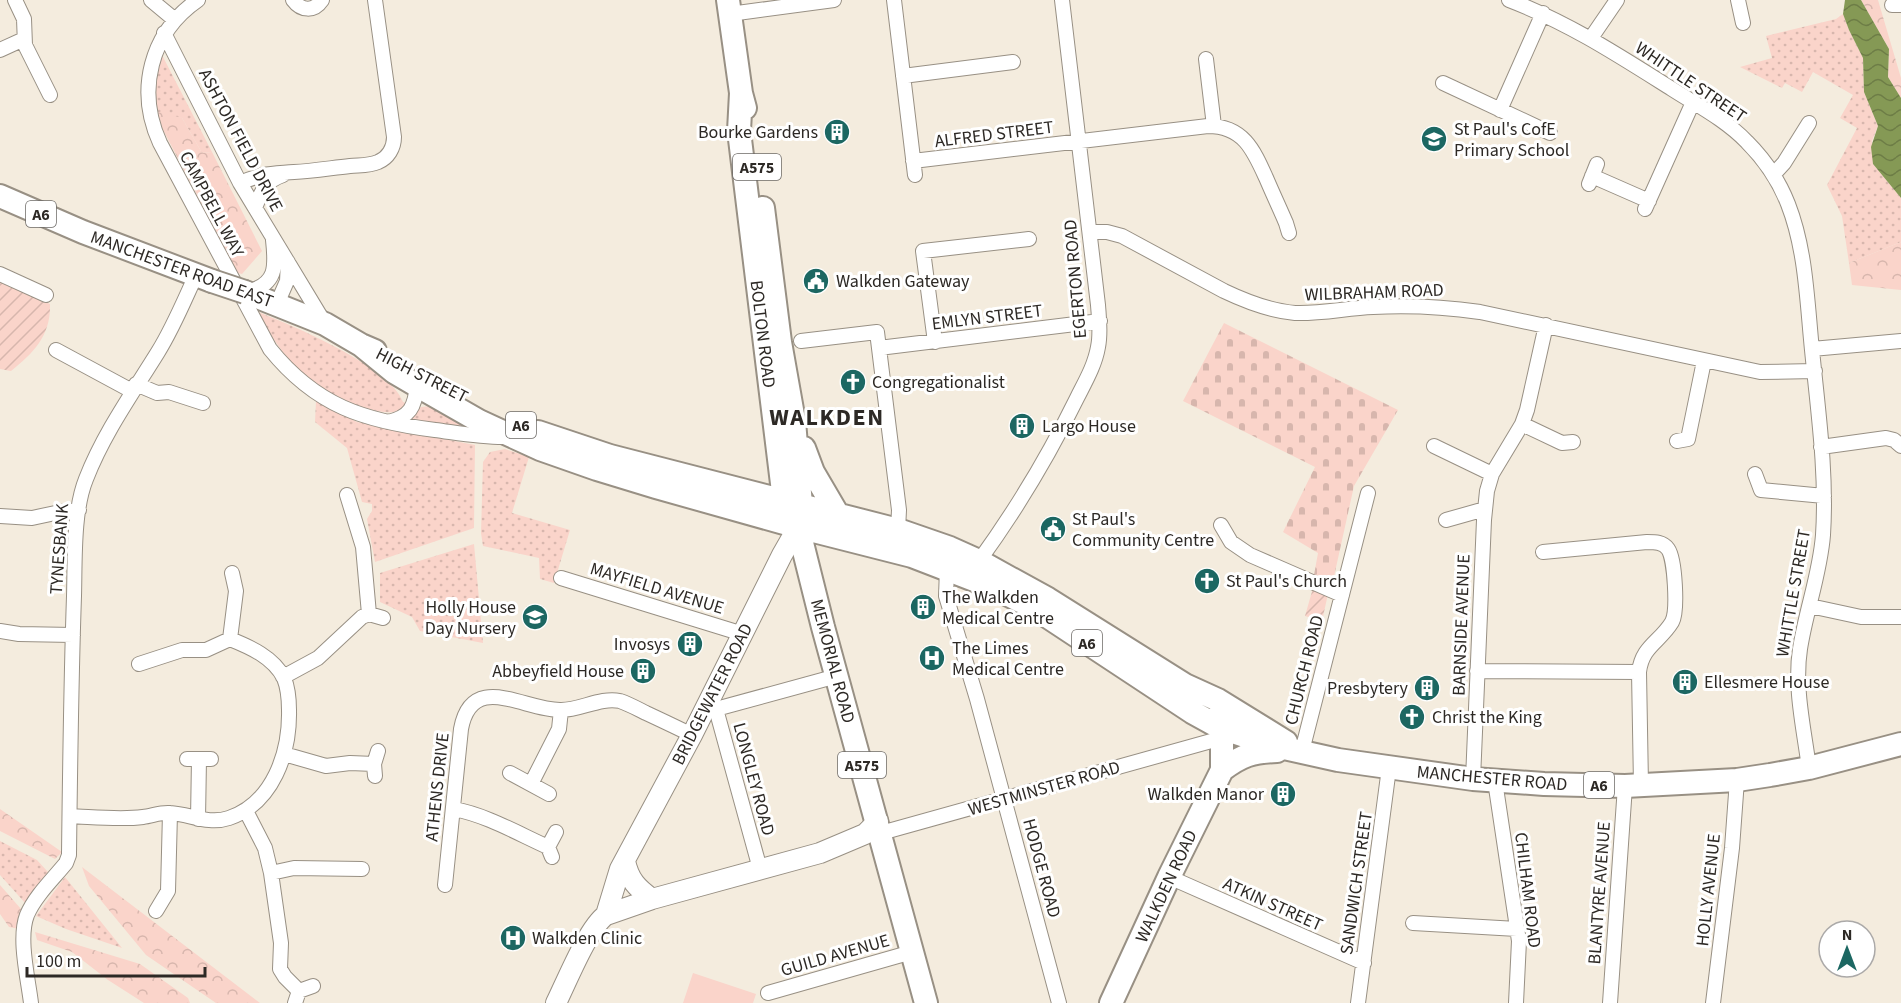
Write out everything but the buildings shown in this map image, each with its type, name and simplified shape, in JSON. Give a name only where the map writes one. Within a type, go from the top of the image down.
[{"type":"main road","name":"BOLTON ROAD","points":[[729,7],[741,93],[753,132],[780,342],[794,422],[793,502]]},
{"type":"main road","name":"BOLTON ROAD","points":[[741,93],[739,131],[798,527]]},
{"type":"main road","name":"MANCHESTER ROAD EAST","points":[[0,196],[83,232],[204,278],[251,292],[325,324],[361,345]]},
{"type":"main road","name":"HIGH STREET","points":[[361,345],[394,358],[526,428],[610,456],[793,502]]},
{"type":"main road","name":"HIGH STREET","points":[[361,345],[394,372],[513,437],[597,469],[798,527]]},
{"type":"main road","name":"A575","points":[[794,422],[813,472],[837,513]]},
{"type":"main road","name":"MANCHESTER ROAD","points":[[793,502],[921,537],[979,561],[1048,599],[1185,685],[1218,700],[1299,751]]},
{"type":"main road","name":"MANCHESTER ROAD","points":[[798,527],[912,556],[995,588],[1036,609],[1221,733],[1338,760],[1495,781],[1633,786],[1737,780],[1809,768],[1901,744]]},
{"type":"main road","name":"BRIDGEWATER ROAD","points":[[559,1002],[591,932],[600,919],[606,915],[620,869],[692,735],[712,707],[742,634],[798,527]]},
{"type":"main road","name":"MEMORIAL ROAD","points":[[798,527],[875,829],[926,1003]]},
{"type":"main road","name":"WALKDEN ROAD","points":[[1111,1003],[1169,877],[1222,770],[1221,733],[1211,705],[1185,685]]},
{"type":"main road","points":[[1222,770],[1234,760],[1247,754],[1299,751]]},
{"type":"main road","name":"WESTMINSTER ROAD","points":[[606,915],[652,899],[819,853],[875,829]]},
{"type":"main road","points":[[625,861],[627,872],[634,885],[652,899]]},
{"type":"street","points":[[151,0],[175,20]]},
{"type":"street","name":"CAMPBELL WAY","points":[[198,0],[164,33],[151,64],[148,99],[152,127],[270,349],[299,381],[338,406],[386,422],[484,437],[513,437]]},
{"type":"street","points":[[293,0],[298,6],[309,9],[315,8],[322,0]]},
{"type":"street","points":[[240,183],[259,174],[373,164],[387,157],[394,143],[394,137],[375,0]]},
{"type":"street","points":[[729,7],[834,0]]},
{"type":"street","name":"ALFRED STREET","points":[[894,0],[914,168],[1079,142],[1214,126]]},
{"type":"street","name":"EGERTON ROAD","points":[[979,561],[1039,468],[1070,414],[1098,348],[1100,321],[1062,0]]},
{"type":"street","name":"WHITTLE STREET","points":[[1509,0],[1543,13],[1591,38],[1726,124],[1747,141],[1773,175],[1789,205],[1806,278],[1824,496],[1823,538],[1801,647],[1799,679],[1809,768]]},
{"type":"street","points":[[1591,38],[1617,0]]},
{"type":"street","points":[[1738,0],[1743,22]]},
{"type":"street","points":[[20,2],[27,50],[50,95]]},
{"type":"street","points":[[1500,110],[1543,13]]},
{"type":"street","name":"ASHTON FIELD DRIVE","points":[[164,33],[240,183],[325,324]]},
{"type":"street","points":[[0,50],[24,39]]},
{"type":"street","points":[[903,76],[1012,62]]},
{"type":"street","points":[[1193,72],[1206,65],[1214,126],[1230,130],[1249,145],[1252,163],[1286,223],[1289,233]]},
{"type":"street","points":[[1443,83],[1550,133]]},
{"type":"street","points":[[1593,175],[1647,205],[1693,102]]},
{"type":"street","points":[[1773,175],[1784,163],[1809,123]]},
{"type":"street","points":[[255,208],[267,184],[294,172]]},
{"type":"street","name":"WILBRAHAM ROAD","points":[[1090,232],[1107,232],[1122,236],[1239,298],[1281,310],[1305,313],[1372,307],[1446,307],[1480,312],[1760,372],[1815,371]]},
{"type":"street","points":[[251,292],[266,284],[274,269],[272,235]]},
{"type":"street","points":[[934,342],[923,252],[1029,239]]},
{"type":"street","points":[[277,304],[287,281],[288,262]]},
{"type":"street","points":[[0,274],[46,295]]},
{"type":"street","name":"TYNESBANK","points":[[31,1003],[24,940],[26,920],[34,903],[66,863],[69,855],[73,634],[79,510],[85,479],[134,387],[204,278]]},
{"type":"street","name":"EMLYN STREET","points":[[879,348],[1100,321]]},
{"type":"street","name":"BARNSIDE AVENUE","points":[[1473,779],[1487,491],[1492,474],[1522,424],[1546,326]]},
{"type":"street","points":[[801,341],[877,332],[899,510],[898,530]]},
{"type":"street","points":[[1812,349],[1897,337]]},
{"type":"street","points":[[56,350],[134,387],[158,393],[169,392],[203,403]]},
{"type":"street","points":[[1677,441],[1688,439],[1704,361]]},
{"type":"street","points":[[386,422],[398,420],[408,412],[416,399],[417,385]]},
{"type":"street","points":[[1522,424],[1562,443],[1573,442]]},
{"type":"street","points":[[1821,447],[1886,438],[1894,440],[1901,446]]},
{"type":"street","points":[[1434,446],[1492,474]]},
{"type":"street","points":[[1755,474],[1761,490],[1824,496]]},
{"type":"street","name":"CHURCH ROAD","points":[[1299,751],[1368,493]]},
{"type":"street","points":[[347,495],[357,512],[363,547],[369,614]]},
{"type":"street","points":[[1446,520],[1485,509]]},
{"type":"street","points":[[0,516],[32,518],[79,510]]},
{"type":"street","points":[[1221,525],[1231,542],[1250,555],[1342,595]]},
{"type":"street","points":[[1477,671],[1639,672],[1643,656],[1672,622],[1676,597],[1672,561],[1668,548],[1662,543],[1647,542],[1543,552]]},
{"type":"street","name":"HODGE ROAD","points":[[947,569],[946,596],[1059,1003]]},
{"type":"street","points":[[230,639],[239,595],[232,573]]},
{"type":"street","name":"MAYFIELD AVENUE","points":[[561,578],[742,634]]},
{"type":"street","points":[[1810,606],[1862,616],[1901,616]]},
{"type":"street","points":[[369,614],[383,618]]},
{"type":"street","points":[[283,677],[318,658],[349,628],[369,614]]},
{"type":"street","points":[[0,631],[19,634],[73,634]]},
{"type":"street","points":[[70,816],[136,818],[170,813],[198,819],[219,820],[246,811],[258,801],[276,775],[284,754],[289,723],[288,696],[283,677],[262,654],[230,639],[206,650],[157,652],[139,663]]},
{"type":"street","name":"BLANTYRE AVENUE","points":[[1610,1003],[1633,786],[1639,672]]},
{"type":"street","points":[[712,707],[837,676]]},
{"type":"street","name":"ATHENS DRIVE","points":[[445,885],[453,856],[454,809],[461,729],[470,707],[482,699],[498,696],[534,707],[561,710],[605,701],[619,701],[692,735]]},
{"type":"street","name":"LONGLEY ROAD","points":[[712,707],[760,869]]},
{"type":"street","points":[[531,784],[559,729],[561,710]]},
{"type":"street","name":"WESTMINSTER ROAD","points":[[875,829],[1004,799],[1221,733]]},
{"type":"street","points":[[284,754],[326,766],[350,763],[376,764]]},
{"type":"street","points":[[198,819],[199,759]]},
{"type":"street","name":"SANDWICH STREET","points":[[1358,1003],[1389,768]]},
{"type":"street","points":[[510,773],[549,794]]},
{"type":"street","name":"HOLLY AVENUE","points":[[1713,1003],[1732,848],[1737,780]]},
{"type":"street","name":"CHILHAM ROAD","points":[[1495,781],[1517,928],[1519,957],[1516,1003]]},
{"type":"street","points":[[454,809],[487,819],[550,852],[556,832]]},
{"type":"street","points":[[246,811],[265,848],[271,873],[281,943],[280,969],[297,997],[313,987]]},
{"type":"street","points":[[156,911],[170,897],[168,887],[170,813]]},
{"type":"street","points":[[271,873],[294,868],[343,874],[362,869]]},
{"type":"street","name":"ATKIN STREET","points":[[1169,877],[1364,963]]},
{"type":"street","points":[[1413,923],[1517,928]]},
{"type":"street","name":"GUILD AVENUE","points":[[768,993],[912,952]]},
{"type":"green space","points":[[1861,0],[1878,0],[1901,78],[1901,98],[1888,77],[1889,49]]},
{"type":"green space","points":[[1843,14],[1863,58],[1864,92],[1878,126],[1872,141],[1873,164],[1901,198],[1901,242],[1849,263],[1842,216],[1827,185],[1857,128],[1840,118],[1853,95],[1813,72],[1802,92],[1785,83],[1782,88],[1740,67],[1772,58],[1766,36],[1836,19]]},
{"type":"green space","points":[[162,55],[212,152],[202,153],[182,118],[157,115],[155,87]]},
{"type":"green space","points":[[160,112],[182,118],[202,153],[212,152],[262,251],[242,274],[238,273],[161,126],[157,115]]},
{"type":"green space","points":[[1901,242],[1901,290],[1852,285],[1849,263]]},
{"type":"green space","points":[[0,280],[50,304],[48,325],[40,342],[11,371],[0,369]]},
{"type":"green space","points":[[258,312],[316,337],[361,362],[380,375],[406,403],[401,409],[381,412],[356,405],[322,388],[301,372],[284,353]]},
{"type":"green space","points":[[1224,323],[1398,410],[1354,486],[1333,581],[1314,575],[1318,553],[1283,532],[1315,467],[1183,401]]},
{"type":"green space","points":[[316,401],[357,422],[475,445],[474,528],[375,562],[367,519],[372,511],[372,504],[362,502],[347,448],[315,422]]},
{"type":"green space","points":[[431,406],[467,429],[404,423],[421,407]]},
{"type":"green space","points":[[505,449],[529,457],[512,513],[570,530],[554,583],[540,579],[539,558],[483,546],[481,533],[483,462],[490,452]]},
{"type":"green space","points":[[474,544],[483,643],[420,631],[412,617],[380,602],[380,573]]},
{"type":"green space","points":[[1313,588],[1328,594],[1322,621],[1305,616]]},
{"type":"green space","points":[[0,809],[62,852],[55,859],[0,831]]},
{"type":"green space","points":[[0,841],[37,860],[48,872],[26,904],[0,875]]},
{"type":"green space","points":[[82,867],[260,1003],[216,1003],[146,955],[89,886]]},
{"type":"green space","points":[[65,877],[122,948],[36,916]]},
{"type":"green space","points":[[0,885],[21,909],[18,920],[19,929],[9,927],[0,914]]},
{"type":"green space","points":[[35,932],[140,964],[188,998],[190,1003],[144,1003],[108,980],[72,952],[37,940]]},
{"type":"green space","points":[[693,973],[756,994],[753,1003],[683,1003]]},
{"type":"water","points":[[1845,0],[1861,0],[1889,49],[1888,77],[1901,98],[1901,198],[1873,164],[1871,147],[1878,126],[1864,92],[1863,58],[1843,14]]},
{"type":"place","name":"Bourke Gardens","points":[[837,132]]},
{"type":"place","name":"St Paul's CofE Primary School","points":[[1434,139]]},
{"type":"place","name":"Walkden Gateway","points":[[816,281]]},
{"type":"place","name":"Congregationalist","points":[[853,382]]},
{"type":"place","name":"Largo House","points":[[1022,426]]},
{"type":"place","name":"St Paul's Community Centre","points":[[1053,529]]},
{"type":"place","name":"St Paul's Church","points":[[1207,581]]},
{"type":"place","name":"The Walkden Medical Centre","points":[[923,607]]},
{"type":"place","name":"Holly House Day Nursery","points":[[535,617]]},
{"type":"place","name":"Invosys","points":[[690,644]]},
{"type":"place","name":"The Limes Medical Centre","points":[[932,658]]},
{"type":"place","name":"Abbeyfield House","points":[[643,671]]},
{"type":"place","name":"Ellesmere House","points":[[1685,682]]},
{"type":"place","name":"Presbytery","points":[[1427,688]]},
{"type":"place","name":"Christ the King","points":[[1412,717]]},
{"type":"place","name":"Walkden Manor","points":[[1283,794]]},
{"type":"place","name":"Walkden Clinic","points":[[513,938]]},
{"type":"district","name":"WALKDEN","points":[[827,417]]}]
